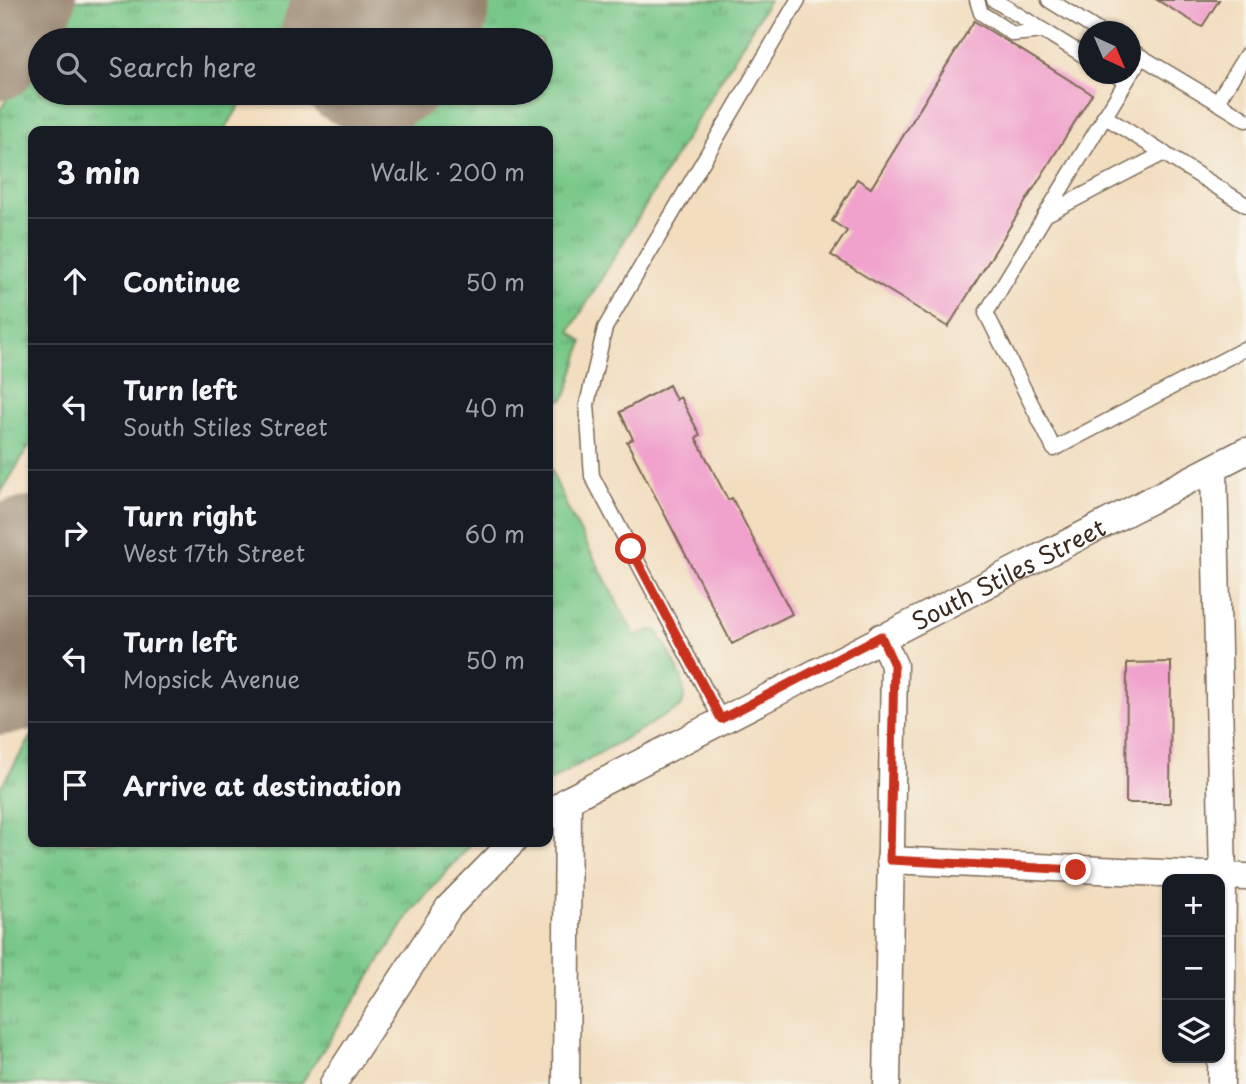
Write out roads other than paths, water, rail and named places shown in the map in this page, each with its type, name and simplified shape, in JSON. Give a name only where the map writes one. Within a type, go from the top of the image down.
[{"type":"street","name":"South Stiles Street","points":[[558,808],[721,719],[1246,451]]},
{"type":"street","points":[[1214,469],[1234,877],[1221,1084]]},
{"type":"street","points":[[881,636],[894,665],[887,1084]]},
{"type":"street","points":[[558,808],[566,1084]]},
{"type":"street","points":[[333,1084],[449,907],[508,847]]},
{"type":"street","points":[[890,860],[1234,877]]},
{"type":"lane","points":[[721,719],[592,476],[587,404],[605,328],[798,0]]},
{"type":"lane","points":[[977,0],[981,13],[1013,34],[1043,31]]},
{"type":"lane","points":[[993,0],[1078,52]]},
{"type":"lane","points":[[1049,0],[1082,21]]},
{"type":"lane","points":[[1217,102],[1246,55]]},
{"type":"lane","points":[[1141,56],[1246,120]]},
{"type":"lane","points":[[1116,84],[1104,116],[986,313],[1054,449],[1246,348]]},
{"type":"lane","points":[[1104,116],[1246,205]]},
{"type":"lane","points":[[1044,216],[1164,153]]}]
